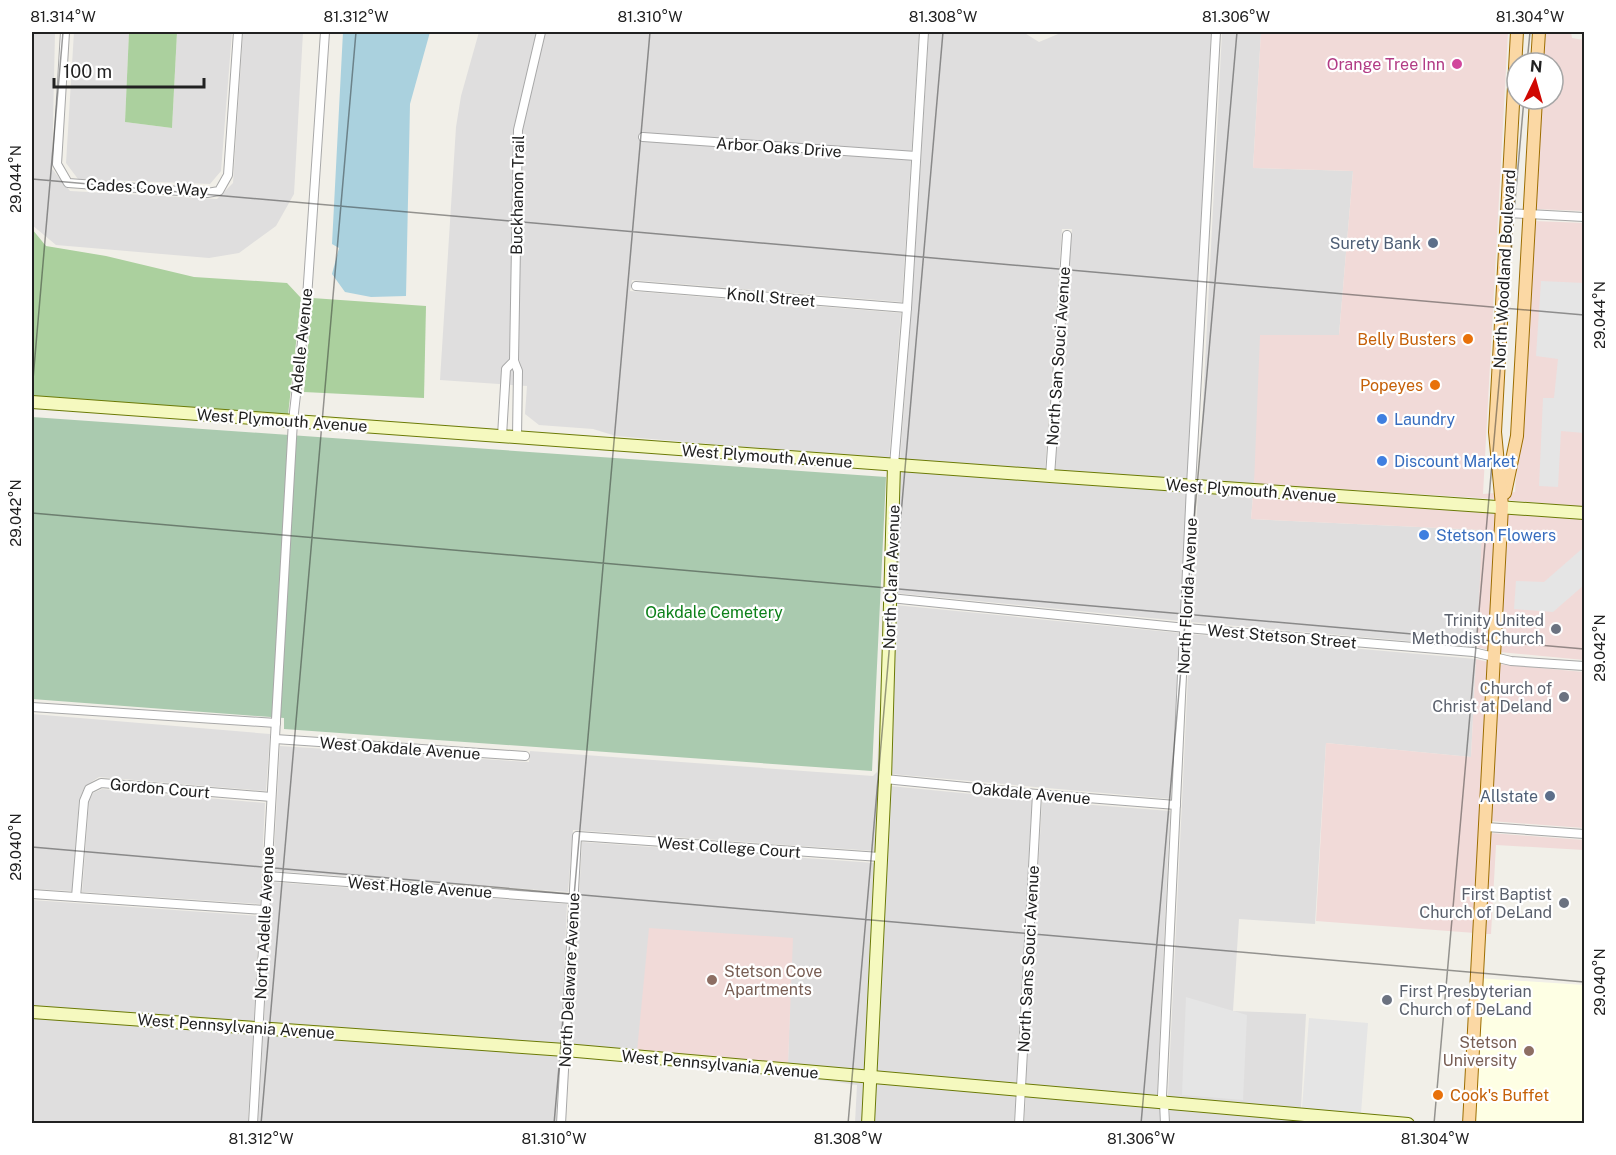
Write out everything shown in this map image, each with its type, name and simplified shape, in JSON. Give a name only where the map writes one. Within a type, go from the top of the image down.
[{"type":"main road","name":"North Woodland Boulevard","points":[[1469,1124],[1502,506],[1495,432],[1517,32]]},
{"type":"main road","points":[[1538,51],[1539,32]]},
{"type":"main road","name":"North Woodland Boulevard","points":[[1502,506],[1517,436],[1535,111]]},
{"type":"street","name":"Cades Cove Way","points":[[65,32],[57,164],[68,183],[207,194],[219,190],[228,175],[238,32]]},
{"type":"street","name":"Adelle Avenue","points":[[276,723],[293,421],[307,298],[325,32]]},
{"type":"street","name":"Buckhanon Trail","points":[[517,437],[518,371],[514,361],[518,130],[541,32]]},
{"type":"street","name":"North Clara Avenue","points":[[868,1124],[885,779],[894,465],[907,308],[924,32]]},
{"type":"street","name":"North Florida Avenue","points":[[1165,1124],[1162,1096],[1191,486],[1216,32]]},
{"type":"street","name":"Arbor Oaks Drive","points":[[643,137],[916,156]]},
{"type":"street","points":[[1508,213],[1584,217]]},
{"type":"street","name":"North San Souci Avenue","points":[[1050,476],[1067,235]]},
{"type":"street","name":"Knoll Street","points":[[636,286],[907,308]]},
{"type":"street","name":"Buckhanon Trail","points":[[502,436],[507,369],[514,361]]},
{"type":"street","name":"West Plymouth Avenue","points":[[32,402],[1584,513]]},
{"type":"street","name":"West Stetson Street","points":[[890,598],[1186,628],[1473,652],[1511,661],[1584,666]]},
{"type":"street","points":[[32,707],[276,723]]},
{"type":"street","name":"North Adelle Avenue","points":[[253,1124],[276,723]]},
{"type":"street","name":"West Oakdale Avenue","points":[[275,740],[525,756]]},
{"type":"street","name":"Oakdale Avenue","points":[[885,779],[1176,805]]},
{"type":"street","name":"Gordon Court","points":[[76,897],[84,801],[89,789],[101,783],[271,797]]},
{"type":"street","name":"North Sans Souci Avenue","points":[[1019,1124],[1037,794]]},
{"type":"street","points":[[1486,827],[1584,834]]},
{"type":"street","name":"West College Court","points":[[577,836],[880,857]]},
{"type":"street","name":"North Delaware Avenue","points":[[561,1124],[577,836]]},
{"type":"street","name":"West Hogle Avenue","points":[[267,876],[572,899]]},
{"type":"street","points":[[32,894],[264,910]]},
{"type":"street","name":"West Pennsylvania Avenue","points":[[32,1012],[566,1050],[1164,1102],[1314,1119],[1408,1124]]},
{"type":"shaded area","points":[[32,32],[55,32],[52,169],[70,191],[217,199],[233,183],[243,32],[303,32],[294,194],[276,226],[239,253],[209,258],[56,245],[32,225]]},
{"type":"shaded area","points":[[74,32],[129,32],[125,122],[172,128],[177,32],[232,32],[221,171],[210,184],[78,179],[66,163]]},
{"type":"shaded area","points":[[479,32],[919,32],[902,302],[632,280],[630,291],[901,313],[889,459],[616,436],[593,429],[539,425],[525,414],[527,386],[440,380],[456,127],[461,96]]},
{"type":"shaded area","points":[[929,32],[1023,32],[1039,42],[1063,32],[1211,32],[1188,480],[1055,471],[1072,229],[1062,229],[1045,470],[900,460]]},
{"type":"shaded area","points":[[1222,32],[1261,32],[1253,168],[1353,171],[1339,335],[1255,476],[1254,484],[1199,481]]},
{"type":"shaded area","points":[[1261,32],[1508,32],[1507,51],[1505,51],[1505,87],[1483,494],[1496,493],[1496,499],[1254,484],[1260,335],[1339,335],[1353,171],[1253,168]]},
{"type":"shaded area","points":[[1544,32],[1571,32],[1572,38],[1584,40],[1584,211],[1535,209],[1539,111],[1565,111],[1565,51],[1543,51]]},
{"type":"shaded area","points":[[1534,221],[1584,223],[1584,507],[1508,500],[1510,493],[1515,492]]},
{"type":"shaded area","points":[[1541,281],[1584,283],[1584,433],[1561,431],[1558,487],[1539,486],[1543,398],[1554,398],[1558,359],[1536,356]]},
{"type":"shaded area","points":[[899,471],[1188,492],[1181,621],[896,593]]},
{"type":"shaded area","points":[[1198,492],[1253,496],[1251,519],[1483,530],[1477,647],[1191,622]]},
{"type":"shaded area","points":[[1253,496],[1496,511],[1489,650],[1477,647],[1482,530],[1251,519]]},
{"type":"shaded area","points":[[1507,512],[1584,518],[1584,660],[1499,652]]},
{"type":"shaded area","points":[[1584,547],[1584,585],[1553,612],[1514,609],[1516,581],[1544,582]]},
{"type":"shaded area","points":[[886,552],[880,779],[875,851],[573,830],[568,892],[273,871],[280,746],[529,762],[530,751],[873,776],[877,772]]},
{"type":"shaded area","points":[[895,605],[1180,633],[1171,799],[891,774]]},
{"type":"shaded area","points":[[1190,634],[1476,659],[1471,757],[1326,743],[1315,924],[1239,919],[1233,1011],[1306,1014],[1301,1108],[1168,1097]]},
{"type":"shaded area","points":[[1476,659],[1488,662],[1475,933],[1316,921],[1326,743],[1471,757]]},
{"type":"shaded area","points":[[1498,664],[1584,672],[1584,828],[1491,821]]},
{"type":"shaded area","points":[[32,714],[270,734],[266,791],[99,777],[85,786],[79,800],[72,891],[32,889]]},
{"type":"shaded area","points":[[890,786],[1032,800],[1016,1084],[876,1072]]},
{"type":"shaded area","points":[[102,789],[265,803],[260,904],[82,892],[89,802],[93,793]]},
{"type":"shaded area","points":[[1042,801],[1170,811],[1157,1096],[1026,1084]]},
{"type":"shaded area","points":[[1490,833],[1584,840],[1584,850],[1496,845],[1491,934],[1485,934]]},
{"type":"shaded area","points":[[582,842],[875,863],[866,1071],[788,1064],[792,938],[637,1051],[571,1045]]},
{"type":"shaded area","points":[[272,882],[567,904],[561,1044],[264,1023]]},
{"type":"shaded area","points":[[32,900],[259,916],[254,1022],[32,1006]]},
{"type":"shaded area","points":[[649,928],[793,938],[788,1064],[637,1051]]},
{"type":"shaded area","name":"Stetson University","points":[[1477,978],[1584,985],[1584,1123],[1469,1124]]},
{"type":"shaded area","points":[[1186,997],[1247,1015],[1243,1100],[1182,1095]]},
{"type":"shaded area","points":[[32,1017],[253,1034],[248,1123],[32,1123]]},
{"type":"shaded area","points":[[1309,1018],[1368,1023],[1361,1113],[1302,1108]]},
{"type":"shaded area","points":[[263,1034],[560,1056],[556,1123],[258,1124]]},
{"type":"shaded area","points":[[787,1075],[865,1082],[863,1123],[855,1123],[857,1085]]},
{"type":"shaded area","points":[[875,1083],[1016,1095],[1014,1123],[873,1124]]},
{"type":"shaded area","points":[[1026,1096],[1160,1108],[1160,1123],[1024,1124]]},
{"type":"shaded area","points":[[1170,1109],[1301,1120],[1301,1124],[1170,1124]]},
{"type":"green space","points":[[129,32],[177,32],[172,128],[125,122]]},
{"type":"green space","points":[[32,229],[46,246],[106,256],[194,277],[287,283],[301,298],[288,415],[32,396]]},
{"type":"green space","points":[[312,298],[426,306],[424,398],[304,392]]},
{"type":"green space","name":"Oakdale Cemetery","points":[[32,417],[886,477],[872,771],[284,729],[284,718],[32,699]]},
{"type":"water","points":[[343,32],[430,32],[410,104],[406,296],[371,297],[345,292],[332,274],[339,248],[332,244]]},
{"type":"place","name":"Orange Tree Inn","points":[[1457,64]]},
{"type":"place","name":"Surety Bank","points":[[1433,243]]},
{"type":"place","name":"Belly Busters","points":[[1468,339]]},
{"type":"place","name":"Popeyes","points":[[1435,385]]},
{"type":"place","name":"Laundry","points":[[1382,419]]},
{"type":"place","name":"Discount Market","points":[[1382,461]]},
{"type":"place","name":"Stetson Flowers","points":[[1424,535]]},
{"type":"place","name":"Trinity United Methodist Church","points":[[1556,629]]},
{"type":"place","name":"Church of Christ at Deland","points":[[1564,697]]},
{"type":"place","name":"Allstate","points":[[1550,796]]},
{"type":"place","name":"First Baptist Church of DeLand","points":[[1564,903]]},
{"type":"place","name":"Stetson Cove Apartments","points":[[712,980]]},
{"type":"place","name":"First Presbyterian Church of DeLand","points":[[1387,1000]]},
{"type":"place","name":"Stetson University","points":[[1529,1051]]},
{"type":"place","name":"Cook's Buffet","points":[[1438,1095]]}]
